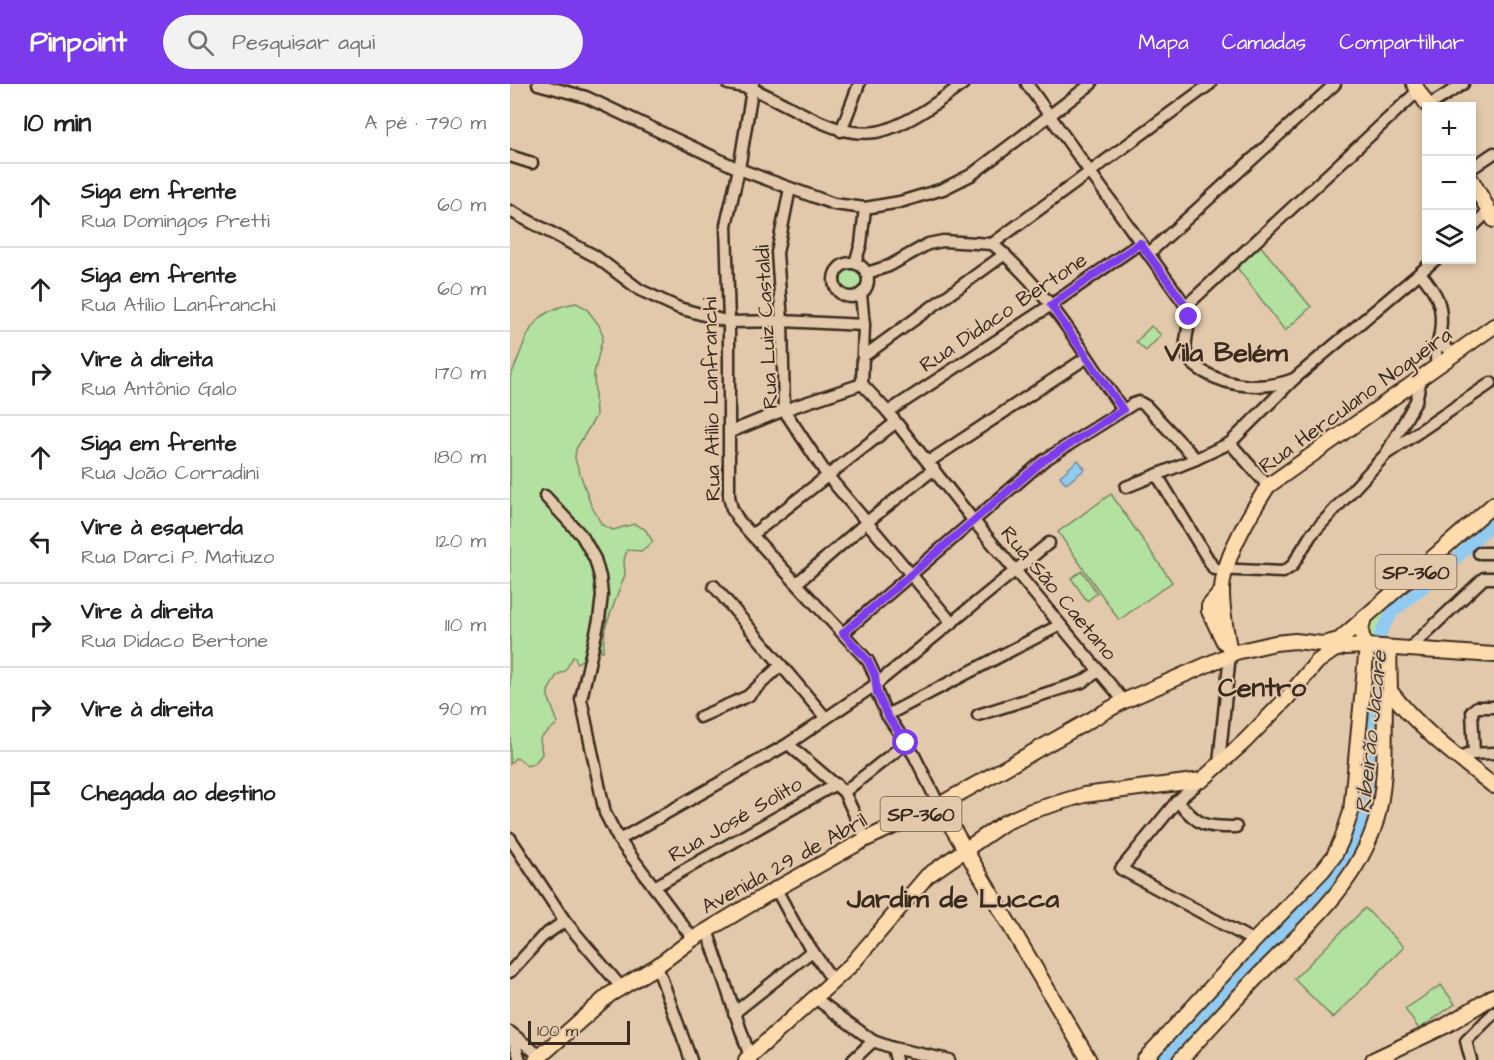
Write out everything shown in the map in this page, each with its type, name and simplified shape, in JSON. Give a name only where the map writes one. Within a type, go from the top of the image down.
[{"type":"main road","points":[[1416,88],[1425,102]]},
{"type":"main road","points":[[1476,188],[1491,216]]},
{"type":"main road","name":"Rua Herculano Nogueira","points":[[1230,654],[1209,611],[1209,606],[1220,601],[1226,570],[1247,518],[1268,486],[1494,326]]},
{"type":"main road","name":"SP-360","points":[[1369,647],[1361,639],[1360,627],[1364,618],[1494,504]]},
{"type":"main road","name":"Avenida 29 de Abril","points":[[539,1059],[621,987],[657,966],[693,939],[866,839],[939,805],[1124,701],[1230,654],[1275,643],[1295,641],[1323,644],[1339,640],[1364,618]]},
{"type":"main road","points":[[1315,643],[1320,655],[1317,662]]},
{"type":"main road","points":[[1202,780],[1245,741],[1317,662],[1334,650],[1344,647],[1369,647],[1494,655]]},
{"type":"main road","points":[[1144,1060],[1334,856],[1351,812],[1369,647]]},
{"type":"main road","points":[[1180,1060],[1318,915],[1349,878],[1356,866],[1372,832],[1381,800],[1385,702],[1390,691],[1387,649]]},
{"type":"main road","points":[[1390,691],[1421,726],[1494,786]]},
{"type":"main road","name":"SP-360","points":[[749,1059],[851,965],[927,876],[1004,823],[1030,811],[1084,795],[1202,780]]},
{"type":"main road","points":[[939,805],[1089,1060]]},
{"type":"main road","points":[[1373,1060],[1398,1055],[1494,996]]},
{"type":"street","points":[[539,84],[586,97],[739,169],[834,204],[865,208],[900,202],[943,189],[971,175],[1091,84]]},
{"type":"street","points":[[728,84],[753,86],[841,131],[858,134],[887,129],[924,112],[963,84]]},
{"type":"street","points":[[841,131],[859,84]]},
{"type":"street","points":[[1027,84],[1186,306],[1189,317],[1186,355],[1196,367],[1229,383],[1280,385],[1294,379]]},
{"type":"street","points":[[992,244],[1210,84]]},
{"type":"street","points":[[1148,254],[1335,84]]},
{"type":"street","points":[[1434,102],[1463,84]]},
{"type":"street","name":"Rua Atílio Lanfranchi","points":[[753,86],[739,169],[726,225],[729,322],[729,496],[732,509],[739,521],[868,661],[887,715],[914,755],[939,805]]},
{"type":"street","points":[[1186,306],[1416,88]]},
{"type":"street","points":[[1476,165],[1494,153]]},
{"type":"street","points":[[510,156],[532,163]]},
{"type":"street","name":"Rua Luiz Castaldi","points":[[790,188],[777,252],[782,321],[784,410],[827,475],[952,623]]},
{"type":"street","points":[[855,262],[861,244],[865,208]]},
{"type":"street","points":[[510,211],[595,256],[640,290],[679,308],[729,322],[782,321],[864,325]]},
{"type":"street","points":[[1476,225],[1491,216]]},
{"type":"street","points":[[867,273],[889,267],[928,244],[943,241],[992,244],[1005,254],[1051,305],[1123,410]]},
{"type":"street","name":"Rua Didaco Bertone","points":[[888,412],[1051,305],[1140,243]]},
{"type":"street","points":[[864,356],[1005,254]]},
{"type":"street","points":[[855,262],[867,273],[868,285],[861,294],[856,296],[844,296],[834,283],[834,277],[843,264],[855,262]]},
{"type":"street","points":[[1126,487],[1230,443],[1294,379],[1430,264]]},
{"type":"street","points":[[1420,273],[1434,289],[1442,308],[1440,334],[1435,352],[1437,365]]},
{"type":"street","points":[[730,432],[784,410],[862,384],[864,325],[861,294]]},
{"type":"street","points":[[1440,334],[1444,346],[1453,354]]},
{"type":"street","points":[[797,584],[931,466],[1086,358]]},
{"type":"street","points":[[1386,454],[1416,401],[1421,379]]},
{"type":"street","points":[[1157,475],[1214,568],[1279,573],[1292,566],[1311,535],[1386,454],[1491,383]]},
{"type":"street","name":"Rua São Caetano","points":[[862,384],[888,412],[973,520],[1124,701]]},
{"type":"street","points":[[843,633],[1043,461],[1139,402],[1146,406],[1196,459]]},
{"type":"street","points":[[752,535],[895,423]]},
{"type":"street","points":[[1230,443],[1268,486]]},
{"type":"street","points":[[545,496],[582,536],[595,559],[600,577],[602,595],[599,620],[582,699],[606,813],[619,840],[693,939]]},
{"type":"street","points":[[619,840],[788,744],[875,685],[1049,543]]},
{"type":"street","points":[[1479,553],[1494,553]]},
{"type":"street","points":[[1408,650],[1484,578],[1494,578]]},
{"type":"street","points":[[714,586],[825,717]]},
{"type":"street","points":[[887,715],[1060,625]]},
{"type":"street","points":[[1220,763],[1230,654]]},
{"type":"street","points":[[699,717],[748,696],[781,665]]},
{"type":"street","points":[[978,715],[1082,682],[1098,671]]},
{"type":"street","points":[[1474,754],[1472,711],[1474,707],[1494,707]]},
{"type":"street","points":[[844,792],[906,743]]},
{"type":"street","points":[[788,744],[844,792],[866,839]]},
{"type":"street","points":[[1453,754],[1494,753]]},
{"type":"street","points":[[1202,780],[1177,801],[1121,869],[1254,941]]},
{"type":"street","name":"Rua José Solito","points":[[654,887],[836,784]]},
{"type":"street","points":[[1177,801],[1197,822],[1209,827],[1236,827]]},
{"type":"street","points":[[510,838],[565,921],[621,987]]},
{"type":"street","points":[[776,889],[797,928],[833,981]]},
{"type":"street","points":[[510,972],[542,937],[565,921]]},
{"type":"street","points":[[708,930],[749,1059]]},
{"type":"street","points":[[734,1013],[812,951]]},
{"type":"street","points":[[657,966],[691,1060]]},
{"type":"street","points":[[815,998],[873,1041],[893,1048],[949,1060]]},
{"type":"street","points":[[1471,1060],[1466,1041],[1494,1013]]},
{"type":"street","points":[[511,1033],[539,1059]]},
{"type":"street","points":[[511,1033],[520,1060]]},
{"type":"street","points":[[853,1060],[873,1041]]},
{"type":"street","points":[[893,1048],[896,1060]]},
{"type":"green space","points":[[1259,244],[1311,307],[1285,331],[1236,266]]},
{"type":"green space","points":[[850,268],[859,271],[862,280],[859,289],[850,292],[841,289],[838,280],[841,271]]},
{"type":"green space","points":[[576,303],[586,308],[599,325],[603,336],[594,374],[596,416],[576,449],[575,459],[591,505],[602,525],[613,530],[634,524],[645,529],[653,542],[641,551],[627,550],[624,560],[625,575],[605,628],[603,651],[600,646],[596,611],[583,659],[577,663],[573,657],[565,671],[557,675],[548,691],[558,723],[540,738],[542,754],[535,763],[527,766],[515,758],[510,764],[510,377],[526,339],[538,320],[559,307]]},
{"type":"green space","points":[[1151,326],[1161,335],[1146,351],[1136,342]]},
{"type":"green space","points":[[1111,494],[1172,582],[1119,620],[1058,532]]},
{"type":"green space","points":[[1082,571],[1097,593],[1087,601],[1071,578]]},
{"type":"green space","points":[[1386,606],[1390,608],[1379,628],[1376,640],[1368,640],[1367,625]]},
{"type":"green space","points":[[1365,908],[1404,947],[1333,1018],[1294,979]]},
{"type":"green space","points":[[1441,985],[1455,1004],[1419,1029],[1405,1009]]},
{"type":"water","points":[[1078,460],[1085,469],[1066,484],[1060,476]]},
{"type":"waterway","name":"Ribeirão Jacaré","points":[[1161,1060],[1273,943],[1342,865],[1355,842],[1365,809],[1375,703],[1376,652],[1382,630],[1393,612],[1441,573],[1494,522]]},
{"type":"district","name":"Vila Belém","points":[[1226,352]]},
{"type":"district","name":"Centro","points":[[1262,687]]},
{"type":"district","name":"Jardim de Lucca","points":[[953,898]]},
{"type":"route","points":[[906,743],[887,715],[877,693],[875,676],[868,661],[843,633],[1043,461],[1123,410],[1051,305],[1140,243],[1186,306],[1189,317]]}]
